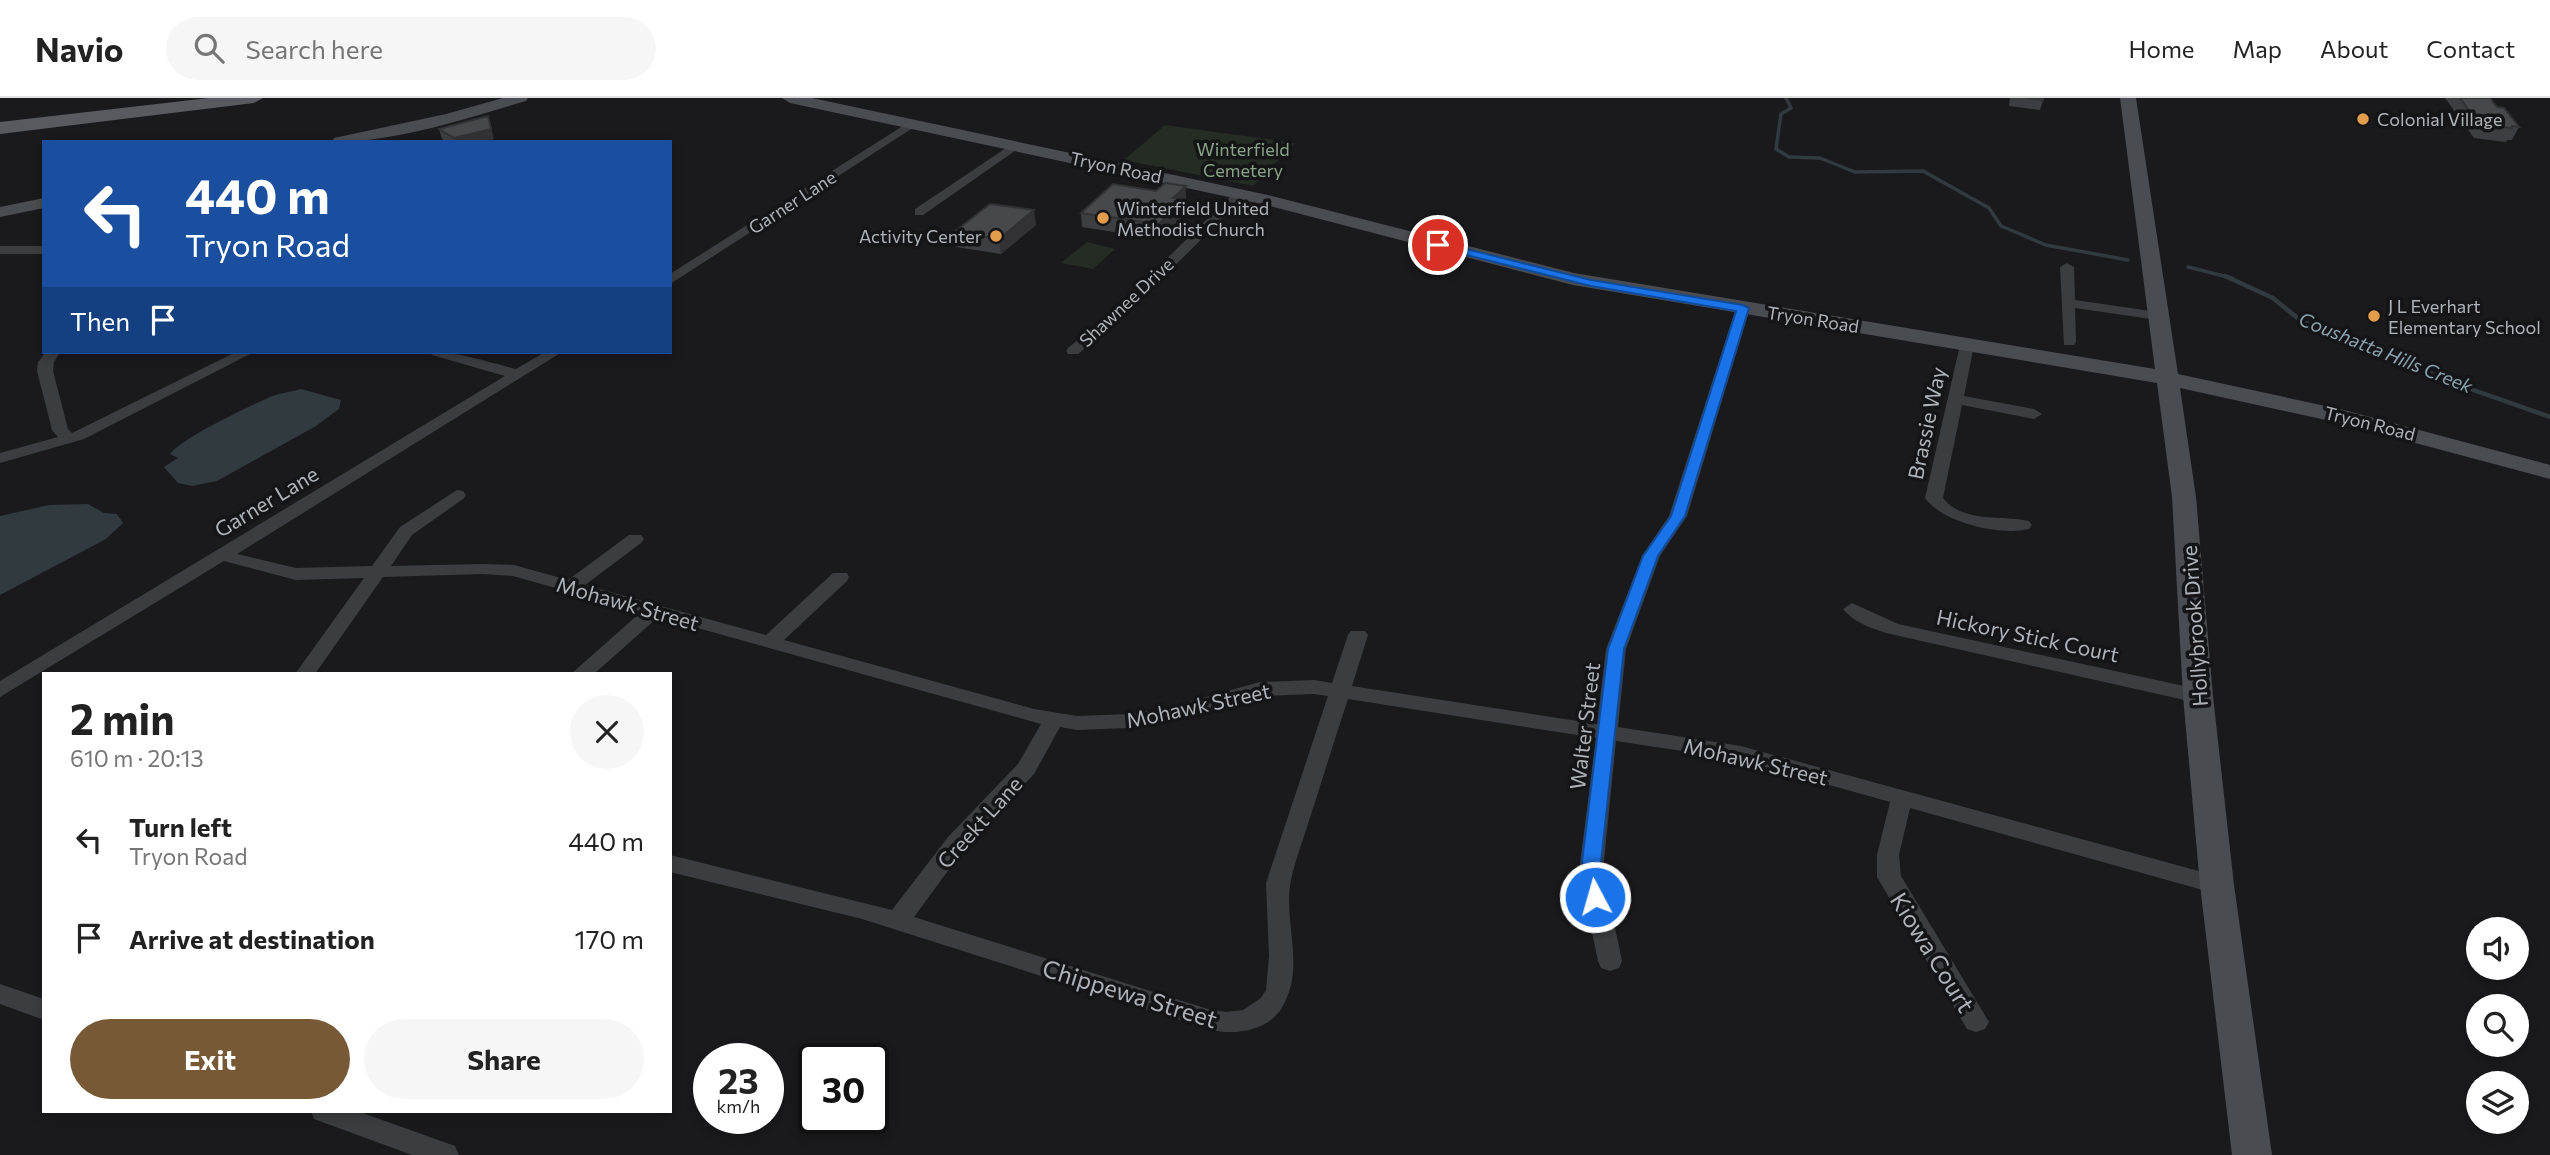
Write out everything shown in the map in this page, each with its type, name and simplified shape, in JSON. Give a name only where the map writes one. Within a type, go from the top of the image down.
[{"type":"main road","points":[[0,117],[163,101],[254,98]]},
{"type":"main road","points":[[0,128],[163,101]]},
{"type":"street","points":[[349,140],[449,118],[520,98]]},
{"type":"street","name":"Tryon Road","points":[[790,98],[1240,194],[1544,273],[1632,291],[2167,378],[2344,416],[2550,472]]},
{"type":"street","name":"Hollybrook Drive","points":[[2128,98],[2184,497],[2198,696],[2217,885],[2252,1155]]},
{"type":"street","name":"Garner Lane","points":[[672,279],[914,124]]},
{"type":"street","points":[[919,212],[1016,146]]},
{"type":"street","name":"Shawnee Drive","points":[[1073,351],[1112,320],[1240,194]]},
{"type":"street","points":[[0,212],[42,203]]},
{"type":"street","points":[[0,250],[42,250]]},
{"type":"street","points":[[2067,267],[2069,342]]},
{"type":"street","points":[[2068,303],[2158,316]]},
{"type":"street","name":"Walter Street","points":[[1609,961],[1591,871],[1618,643],[1651,556],[1678,516],[1743,308]]},
{"type":"street","name":"Brassie Way","points":[[1967,345],[1935,501],[1942,509],[1956,515],[1990,523],[2023,525]]},
{"type":"street","points":[[52,354],[46,362],[45,371],[60,430],[69,439]]},
{"type":"street","points":[[0,458],[69,439],[243,354]]},
{"type":"street","points":[[443,354],[468,363],[518,374]]},
{"type":"street","name":"Garner Lane","points":[[0,690],[552,354]]},
{"type":"street","points":[[1955,399],[2034,414]]},
{"type":"street","points":[[306,672],[410,528],[457,495]]},
{"type":"street","points":[[571,587],[635,539]]},
{"type":"street","name":"Mohawk Street","points":[[220,555],[291,574],[498,569],[1053,721],[1099,723],[1156,717],[1260,689],[1300,686],[1606,731],[1741,754],[1900,800],[2217,885]]},
{"type":"street","points":[[769,643],[840,577]]},
{"type":"street","name":"Hickory Stick Court","points":[[1852,609],[1873,622],[1893,629],[2198,696]]},
{"type":"street","points":[[583,672],[654,611]]},
{"type":"street","name":"Chippewa Street","points":[[672,864],[898,920],[1214,1021],[1238,1022],[1259,1014],[1275,1000],[1281,987],[1276,909],[1278,883],[1338,690],[1358,635]]},
{"type":"street","name":"Creekt Lane","points":[[898,920],[956,843],[1026,769],[1053,721]]},
{"type":"street","name":"Kiowa Court","points":[[1900,800],[1888,855],[1890,880],[1976,1022]]},
{"type":"street","points":[[0,994],[42,1009]]},
{"type":"street","points":[[330,1113],[445,1155]]},
{"type":"green space","name":"Winterfield Cemetery","points":[[1165,125],[1295,143],[1253,186],[1124,160]]},
{"type":"green space","points":[[1087,242],[1115,249],[1093,269],[1061,263]]},
{"type":"shaded area","points":[[301,389],[341,400],[339,409],[316,426],[217,481],[192,486],[178,483],[164,467],[178,458],[170,454],[177,447],[202,431],[277,394]]},
{"type":"shaded area","points":[[88,504],[104,513],[117,514],[123,523],[106,539],[0,595],[0,516],[49,505]]},
{"type":"building","points":[[2460,98],[2490,98],[2497,107],[2504,108],[2519,127],[2480,125]]},
{"type":"building","points":[[488,116],[491,129],[454,138],[439,129]]},
{"type":"building","points":[[1165,183],[1186,186],[1173,198],[1184,199],[1159,224],[1081,213],[1113,184],[1156,191]]},
{"type":"building","points":[[990,204],[1034,210],[999,239],[954,232]]},
{"type":"waterway","name":"Coushatta Hills Creek","points":[[1786,98],[1791,108],[1781,114],[1776,149],[1789,157],[1820,158],[1855,172],[1923,171],[1989,208],[2001,226],[2046,245],[2128,260]]},
{"type":"waterway","name":"Coushatta Hills Creek","points":[[2188,267],[2226,277]]},
{"type":"waterway","name":"Coushatta Hills Creek","points":[[2226,277],[2232,278]]},
{"type":"waterway","name":"Coushatta Hills Creek","points":[[2226,277],[2273,298],[2301,321],[2462,386],[2550,417]]},
{"type":"place","name":"Colonial Village","points":[[2363,119]]},
{"type":"place","name":"Winterfield United Methodist Church","points":[[1103,218]]},
{"type":"place","name":"Activity Center","points":[[996,236]]},
{"type":"place","name":"J L Everhart Elementary School","points":[[2374,316]]},
{"type":"route","points":[[1438,245],[1591,283],[1743,308],[1678,516],[1651,556],[1616,649],[1592,862],[1595,897]]}]
